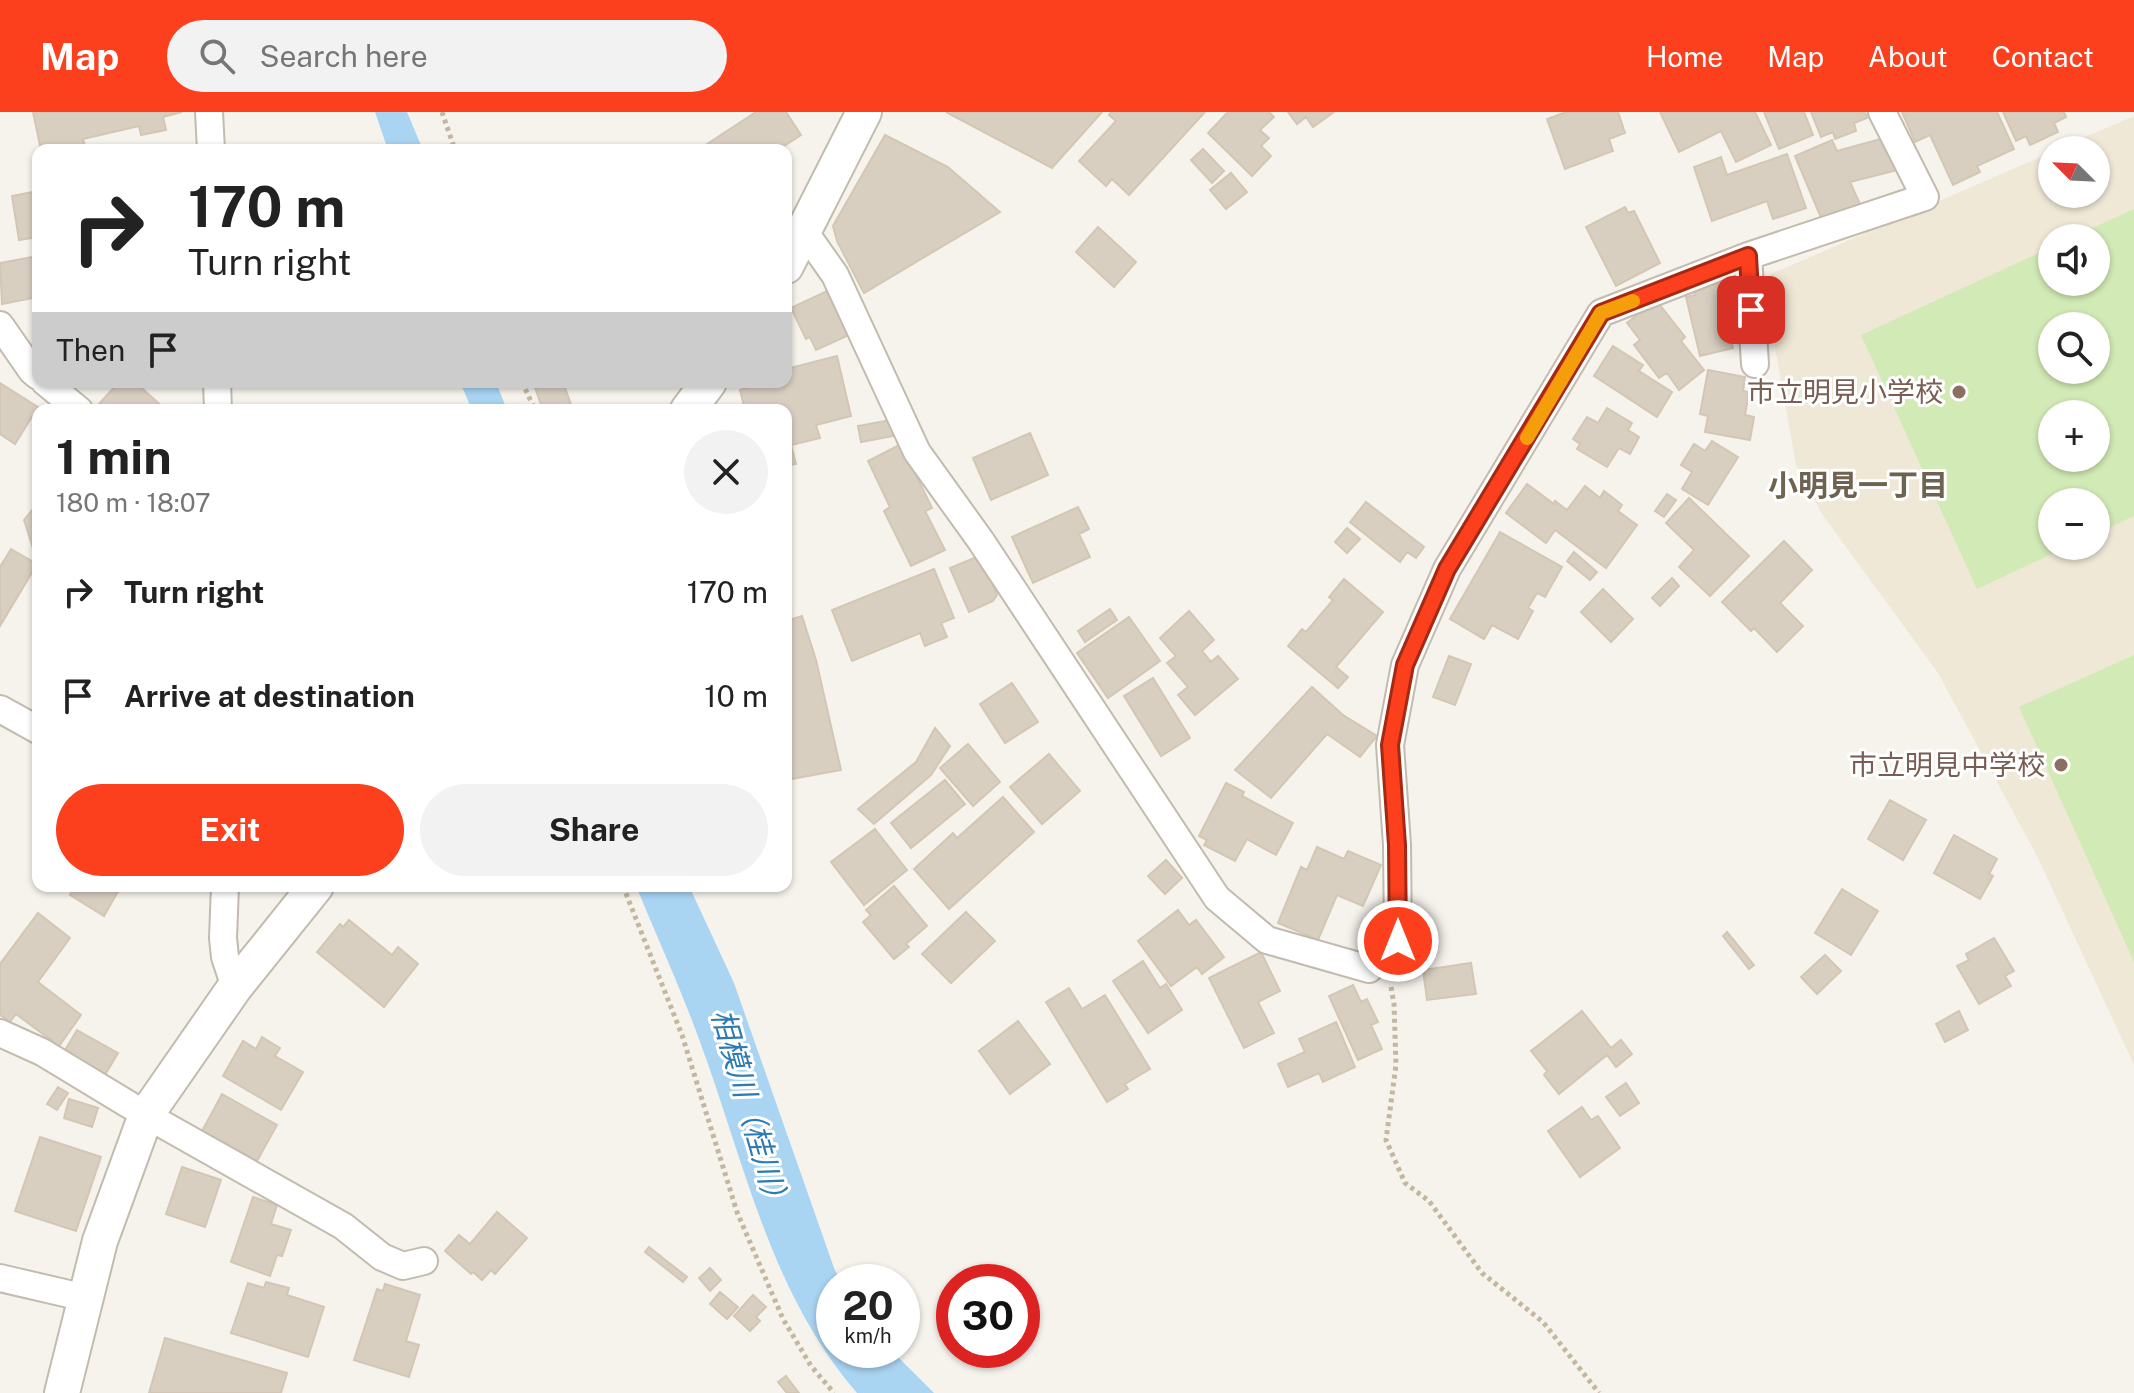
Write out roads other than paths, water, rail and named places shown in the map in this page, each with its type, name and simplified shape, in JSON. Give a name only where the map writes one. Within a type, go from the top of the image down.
[{"type":"street","points":[[209,112],[211,144]]},
{"type":"street","points":[[792,254],[864,112]]},
{"type":"street","points":[[804,231],[835,275],[917,452],[981,541],[1217,898],[1267,940],[1369,969],[1398,941],[1397,845],[1390,745],[1405,665],[1447,569],[1601,313],[1748,256],[1925,197],[1882,112]]},
{"type":"street","points":[[1748,256],[1755,364]]},
{"type":"street","points":[[0,325],[32,371]]},
{"type":"street","points":[[52,388],[72,404]]},
{"type":"street","points":[[0,709],[32,727]]},
{"type":"street","points":[[225,892],[225,957],[235,987]]},
{"type":"street","points":[[62,1393],[100,1241],[146,1115],[235,987],[311,892]]},
{"type":"street","points":[[0,1033],[42,1052],[146,1115],[343,1226],[382,1257],[403,1266],[424,1261]]},
{"type":"street","points":[[0,1278],[86,1298]]},
{"type":"water","points":[[375,112],[407,112],[420,144],[386,144]]},
{"type":"water","points":[[463,388],[498,388],[505,404],[469,404]]},
{"type":"water","name":"相模川（桂川）","points":[[639,892],[692,892],[734,983],[833,1264],[816,1264],[816,1336],[802,1313],[762,1224],[699,1039]]},
{"type":"water","points":[[838,1368],[909,1368],[934,1393],[857,1393]]},
{"type":"place","name":"市立明見小学校","points":[[1959,392]]},
{"type":"place","name":"市立明見中学校","points":[[2061,765]]},
{"type":"district","name":"小明見一丁目","points":[[1858,486]]}]
